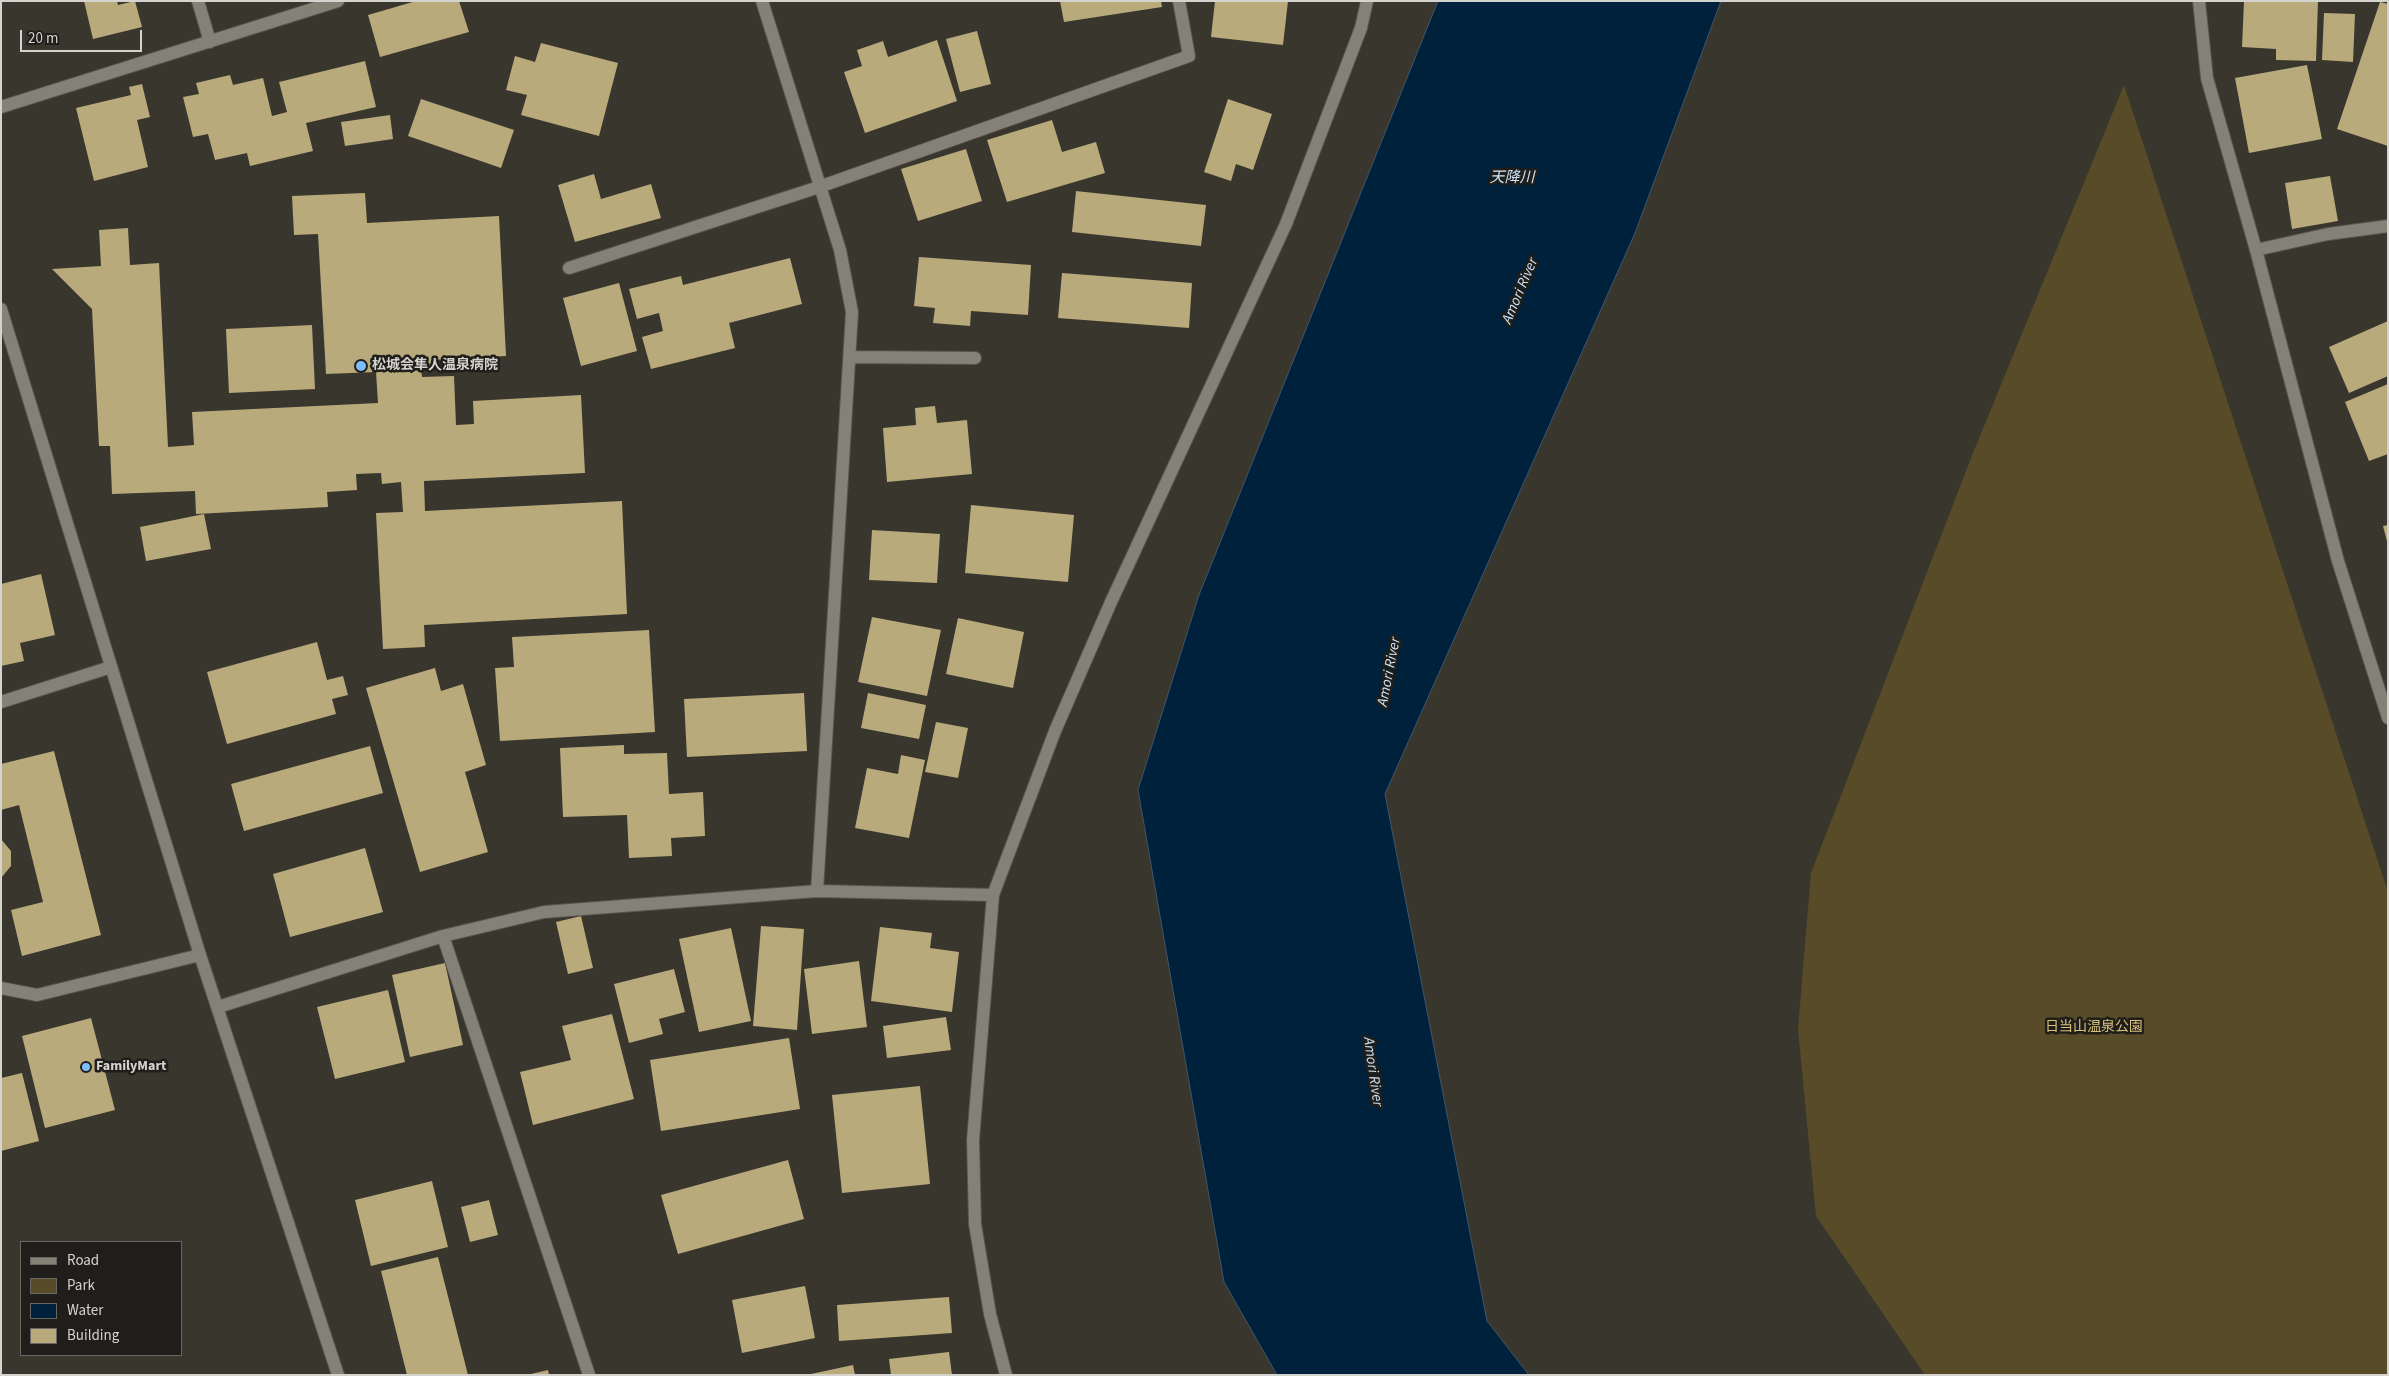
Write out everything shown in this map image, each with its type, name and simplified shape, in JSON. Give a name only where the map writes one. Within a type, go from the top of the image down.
[{"type":"street","points":[[198,1],[210,42]]},
{"type":"street","points":[[1,107],[338,1]]},
{"type":"street","points":[[762,1],[840,250],[852,312],[851,357],[817,891]]},
{"type":"street","points":[[568,268],[819,187],[1189,56],[1179,1]]},
{"type":"street","points":[[1006,1375],[990,1314],[975,1224],[973,1140],[993,895],[1055,731],[1107,611],[1286,224],[1361,28],[1366,1]]},
{"type":"street","points":[[2199,1],[2207,78],[2256,250],[2338,561],[2388,718]]},
{"type":"street","points":[[2256,250],[2328,234],[2388,226]]},
{"type":"street","points":[[1,309],[200,955],[338,1375]]},
{"type":"street","points":[[851,357],[975,358]]},
{"type":"street","points":[[1,702],[111,667]]},
{"type":"street","points":[[218,1007],[443,936],[544,912],[817,891],[993,895]]},
{"type":"street","points":[[443,936],[589,1375]]},
{"type":"street","points":[[1,988],[37,995],[200,955]]},
{"type":"green space","name":"日当山温泉公園","points":[[2124,85],[2388,892],[2388,1375],[1925,1375],[1816,1216],[1798,1029],[1811,873],[1973,453]]},
{"type":"water","name":"天降川","points":[[1438,1],[1721,1],[1635,233],[1385,794],[1487,1321],[1529,1375],[1277,1375],[1224,1282],[1138,790],[1199,595]]},
{"type":"building","points":[[84,1],[117,1],[118,5],[135,1],[142,27],[93,39]]},
{"type":"building","points":[[416,1],[459,1],[469,32],[380,57],[368,15]]},
{"type":"building","points":[[1060,1],[1161,1],[1162,7],[1064,22]]},
{"type":"building","points":[[1215,1],[1288,1],[1283,45],[1211,37]]},
{"type":"building","points":[[2244,1],[2318,1],[2316,61],[2276,60],[2276,49],[2242,47]]},
{"type":"building","points":[[2380,2],[2388,4],[2388,146],[2337,129]]},
{"type":"building","points":[[2324,13],[2355,14],[2353,62],[2322,60]]},
{"type":"building","points":[[977,31],[991,84],[960,92],[946,39]]},
{"type":"building","points":[[937,40],[957,101],[865,133],[844,72],[862,66],[857,50],[883,41],[888,57]]},
{"type":"building","points":[[541,43],[618,63],[599,136],[521,115],[527,95],[506,90],[515,56],[535,62]]},
{"type":"building","points":[[365,61],[376,107],[306,123],[313,151],[250,166],[247,153],[215,160],[208,134],[193,137],[183,97],[199,94],[196,83],[230,75],[233,85],[263,78],[272,116],[287,112],[279,82]]},
{"type":"building","points":[[2307,65],[2322,139],[2249,153],[2235,78]]},
{"type":"building","points":[[142,84],[150,117],[137,120],[148,167],[94,181],[76,108],[131,95],[129,87]]},
{"type":"building","points":[[421,99],[514,130],[501,168],[408,136]]},
{"type":"building","points":[[1228,99],[1272,114],[1253,170],[1236,164],[1231,181],[1204,172]]},
{"type":"building","points":[[390,115],[393,139],[345,146],[341,122]]},
{"type":"building","points":[[1052,120],[1062,152],[1096,142],[1105,173],[1007,202],[987,140]]},
{"type":"building","points":[[966,149],[982,201],[918,221],[901,169]]},
{"type":"building","points":[[594,174],[601,199],[651,184],[661,218],[575,242],[558,185]]},
{"type":"building","points":[[2330,176],[2338,221],[2292,229],[2285,183]]},
{"type":"building","points":[[1076,191],[1206,205],[1201,246],[1072,232]]},
{"type":"building","points":[[365,193],[367,223],[499,216],[506,356],[431,360],[431,369],[421,369],[422,377],[454,376],[456,425],[474,424],[473,401],[581,395],[585,473],[424,481],[425,511],[622,501],[627,614],[424,625],[425,647],[383,649],[376,513],[403,512],[401,482],[382,484],[381,473],[356,474],[357,490],[327,492],[328,507],[196,514],[195,491],[112,494],[110,446],[99,446],[92,309],[52,269],[101,266],[99,230],[128,228],[130,265],[159,263],[168,447],[194,445],[192,412],[378,403],[376,372],[326,374],[318,234],[294,235],[292,196]]},
{"type":"building","points":[[919,257],[1031,265],[1028,315],[971,311],[970,326],[933,323],[935,308],[914,306]]},
{"type":"building","points":[[790,258],[802,304],[729,323],[735,348],[651,369],[642,337],[663,331],[659,313],[637,319],[629,289],[681,276],[683,285]]},
{"type":"building","points":[[1062,273],[1192,283],[1189,328],[1058,318]]},
{"type":"building","points":[[619,283],[637,351],[581,366],[563,298]]},
{"type":"building","points":[[2388,321],[2388,376],[2349,393],[2329,347]]},
{"type":"building","points":[[312,325],[315,389],[229,393],[226,329]]},
{"type":"building","points":[[2388,384],[2388,454],[2369,461],[2345,402]]},
{"type":"building","points":[[935,406],[937,423],[967,420],[972,474],[887,482],[883,428],[916,425],[915,408]]},
{"type":"building","points":[[971,505],[1074,515],[1068,582],[965,573]]},
{"type":"building","points":[[204,514],[211,549],[146,561],[140,527]]},
{"type":"building","points":[[2388,525],[2388,541],[2387,541],[2383,526]]},
{"type":"building","points":[[872,530],[940,534],[937,583],[869,580]]},
{"type":"building","points":[[41,574],[55,635],[20,643],[24,661],[1,666],[1,584]]},
{"type":"building","points":[[872,617],[941,630],[927,696],[858,682]]},
{"type":"building","points":[[958,618],[1024,632],[1013,688],[946,674]]},
{"type":"building","points":[[649,630],[655,732],[500,741],[495,668],[514,667],[512,637]]},
{"type":"building","points":[[317,642],[327,680],[343,676],[348,695],[332,699],[336,714],[227,744],[207,672]]},
{"type":"building","points":[[435,668],[441,691],[463,684],[486,765],[465,772],[488,852],[420,872],[366,688]]},
{"type":"building","points":[[804,693],[807,751],[687,757],[684,699]]},
{"type":"building","points":[[868,693],[926,705],[919,739],[861,728]]},
{"type":"building","points":[[936,722],[968,728],[958,778],[925,772]]},
{"type":"building","points":[[624,745],[624,754],[667,753],[669,794],[703,792],[705,836],[671,838],[672,856],[629,858],[627,815],[563,817],[560,748]]},
{"type":"building","points":[[370,746],[383,793],[244,831],[231,784]]},
{"type":"building","points":[[54,751],[101,935],[22,956],[11,910],[43,902],[19,805],[1,810],[1,764]]},
{"type":"building","points":[[901,755],[925,760],[909,838],[855,828],[867,768],[898,774]]},
{"type":"building","points":[[1,839],[11,851],[11,866],[1,878]]},
{"type":"building","points":[[365,848],[383,912],[290,937],[273,874]]},
{"type":"building","points":[[581,916],[593,968],[568,974],[556,922]]},
{"type":"building","points":[[761,926],[804,929],[797,1030],[753,1026]]},
{"type":"building","points":[[880,927],[932,933],[930,948],[959,952],[952,1012],[871,1001]]},
{"type":"building","points":[[731,928],[751,1021],[699,1032],[679,939]]},
{"type":"building","points":[[859,961],[867,1027],[812,1034],[804,969]]},
{"type":"building","points":[[445,963],[463,1045],[410,1057],[392,975]]},
{"type":"building","points":[[674,969],[685,1012],[659,1019],[663,1034],[629,1043],[614,984]]},
{"type":"building","points":[[388,990],[405,1062],[335,1079],[317,1007]]},
{"type":"building","points":[[612,1014],[634,1099],[533,1125],[520,1072],[571,1060],[562,1026]]},
{"type":"building","points":[[946,1017],[951,1050],[887,1058],[883,1026]]},
{"type":"building","points":[[91,1018],[115,1110],[45,1128],[22,1036]]},
{"type":"building","points":[[789,1038],[800,1109],[661,1131],[650,1060]]},
{"type":"building","points":[[22,1073],[39,1141],[1,1151],[1,1078]]},
{"type":"building","points":[[920,1086],[930,1184],[842,1193],[832,1095]]},
{"type":"building","points":[[788,1160],[804,1219],[678,1254],[661,1195]]},
{"type":"building","points":[[432,1181],[448,1247],[371,1266],[355,1200]]},
{"type":"building","points":[[489,1200],[498,1235],[470,1242],[461,1207]]},
{"type":"building","points":[[438,1257],[468,1375],[407,1375],[381,1271]]},
{"type":"building","points":[[805,1286],[815,1338],[742,1353],[732,1300]]},
{"type":"building","points":[[949,1297],[952,1333],[839,1341],[837,1305]]},
{"type":"building","points":[[949,1352],[952,1375],[891,1375],[889,1359]]},
{"type":"building","points":[[853,1365],[855,1375],[811,1374]]},
{"type":"building","points":[[548,1370],[549,1375],[531,1374]]},
{"type":"place","name":"松城会隼人温泉病院","points":[[361,366]]},
{"type":"place","name":"FamilyMart","points":[[86,1067]]},
{"type":"water label","name":"Amori River","points":[[1521,291]]},
{"type":"water label","name":"Amori River","points":[[1390,672]]},
{"type":"water label","name":"Amori River","points":[[1372,1072]]}]
